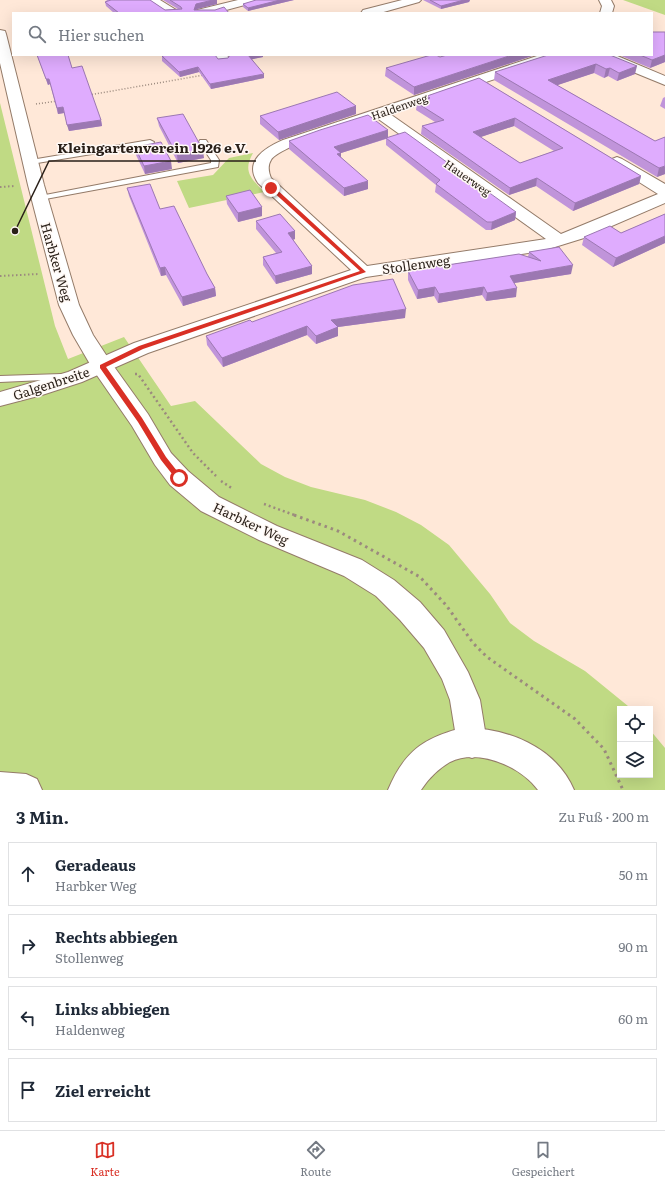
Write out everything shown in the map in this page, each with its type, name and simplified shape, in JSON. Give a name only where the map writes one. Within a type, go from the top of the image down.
[{"type":"main road","name":"Harbker Weg","points":[[0,34],[68,305],[83,335],[102,366],[140,420],[163,459],[179,478],[210,504],[238,520],[353,568],[385,588],[410,612],[434,639],[454,672],[465,700],[472,742]]},
{"type":"main road","points":[[404,790],[412,775],[428,758],[449,747],[472,742],[500,746],[527,758],[551,779],[558,790]]},
{"type":"main road","points":[[0,788],[26,790]]},
{"type":"street","points":[[152,0],[173,12]]},
{"type":"street","points":[[205,12],[252,0]]},
{"type":"street","points":[[371,12],[415,0]]},
{"type":"street","points":[[605,0],[608,8],[606,12]]},
{"type":"street","name":"Haldenweg","points":[[364,272],[264,180],[260,173],[262,160],[288,143],[550,56]]},
{"type":"street","points":[[606,56],[665,81]]},
{"type":"street","points":[[478,79],[498,91]]},
{"type":"street","name":"Hauerweg","points":[[379,113],[558,240]]},
{"type":"street","points":[[605,155],[665,191]]},
{"type":"street","name":"Stollenweg","points":[[102,366],[141,348],[364,272],[542,246],[578,234],[665,197]]},
{"type":"street","name":"Galgenbreite","points":[[0,399],[35,390],[75,377],[102,366]]},
{"type":"lane","points":[[31,162],[150,142]]},
{"type":"lane","points":[[40,198],[215,165],[215,160],[203,142]]},
{"type":"lane","points":[[0,379],[75,377]]},
{"type":"path","points":[[88,96],[218,72],[222,57]]},
{"type":"path","points":[[18,107],[65,100]]},
{"type":"path","points":[[0,276],[59,273]]},
{"type":"green space","points":[[623,0],[665,0],[665,15]]},
{"type":"green space","points":[[0,103],[55,326],[68,359],[124,337],[171,406],[195,401],[261,464],[285,477],[311,487],[365,500],[396,512],[421,525],[449,545],[490,594],[510,623],[534,641],[585,671],[628,706],[617,706],[617,778],[653,778],[653,734],[665,748],[665,790],[0,790]]},
{"type":"green space","points":[[253,153],[248,165],[248,170],[252,179],[264,192],[189,208],[177,181],[213,175],[229,158]]},
{"type":"building","points":[[111,0],[150,0],[165,10],[182,9],[170,0],[213,0],[196,4],[194,10],[215,10],[224,7],[228,12],[118,12],[105,2]]},
{"type":"building","points":[[256,0],[280,0],[248,8],[243,4]]},
{"type":"building","points":[[430,0],[464,0],[441,6]]},
{"type":"building","points":[[653,32],[665,32],[665,55],[652,60],[642,56],[653,56]]},
{"type":"building","points":[[37,56],[68,56],[72,68],[82,66],[101,120],[67,125],[63,107],[57,108],[49,79],[46,79]]},
{"type":"building","points":[[162,56],[216,56],[218,59],[228,58],[229,56],[249,56],[264,74],[210,84],[198,67],[179,72]]},
{"type":"building","points":[[428,56],[509,56],[414,87],[386,68]]},
{"type":"building","points":[[545,56],[612,56],[637,66],[619,73],[610,68],[606,69],[596,64],[548,80],[655,141],[665,137],[665,166],[659,168],[495,72]]},
{"type":"building","points":[[479,78],[641,176],[575,203],[537,178],[510,188],[422,126],[444,120],[417,103],[430,98],[427,96]],"holes":[[[515,118],[563,148],[520,163],[473,132]]]},
{"type":"building","points":[[337,92],[356,106],[278,132],[260,116]]},
{"type":"building","points":[[183,114],[203,150],[177,155],[157,118]]},
{"type":"building","points":[[368,115],[388,130],[334,147],[341,153],[337,154],[368,181],[344,188],[289,141],[320,130]]},
{"type":"building","points":[[405,132],[516,212],[492,222],[487,222],[436,184],[440,180],[386,138]]},
{"type":"building","points":[[161,142],[171,161],[144,166],[135,147]]},
{"type":"building","points":[[150,184],[160,209],[174,206],[215,288],[182,297],[165,267],[160,268],[127,188]]},
{"type":"building","points":[[250,190],[262,207],[238,213],[226,196]]},
{"type":"building","points":[[280,214],[295,231],[288,233],[312,266],[275,276],[263,257],[282,252],[256,221]]},
{"type":"building","points":[[665,214],[665,236],[616,258],[584,237],[610,226],[621,233]]},
{"type":"building","points":[[559,247],[573,265],[510,276],[517,288],[487,293],[484,287],[439,294],[435,287],[418,290],[408,271],[519,254],[541,261],[529,252]]},
{"type":"building","points":[[393,279],[406,309],[331,320],[338,327],[316,336],[307,326],[222,358],[206,336],[250,320],[252,322],[353,285]]},
{"type":"place","name":"Kleingartenverein 1926 e.V.","points":[[15,231]]},
{"type":"route","points":[[179,478],[163,459],[140,420],[102,366],[141,348],[364,272],[271,188]]}]
